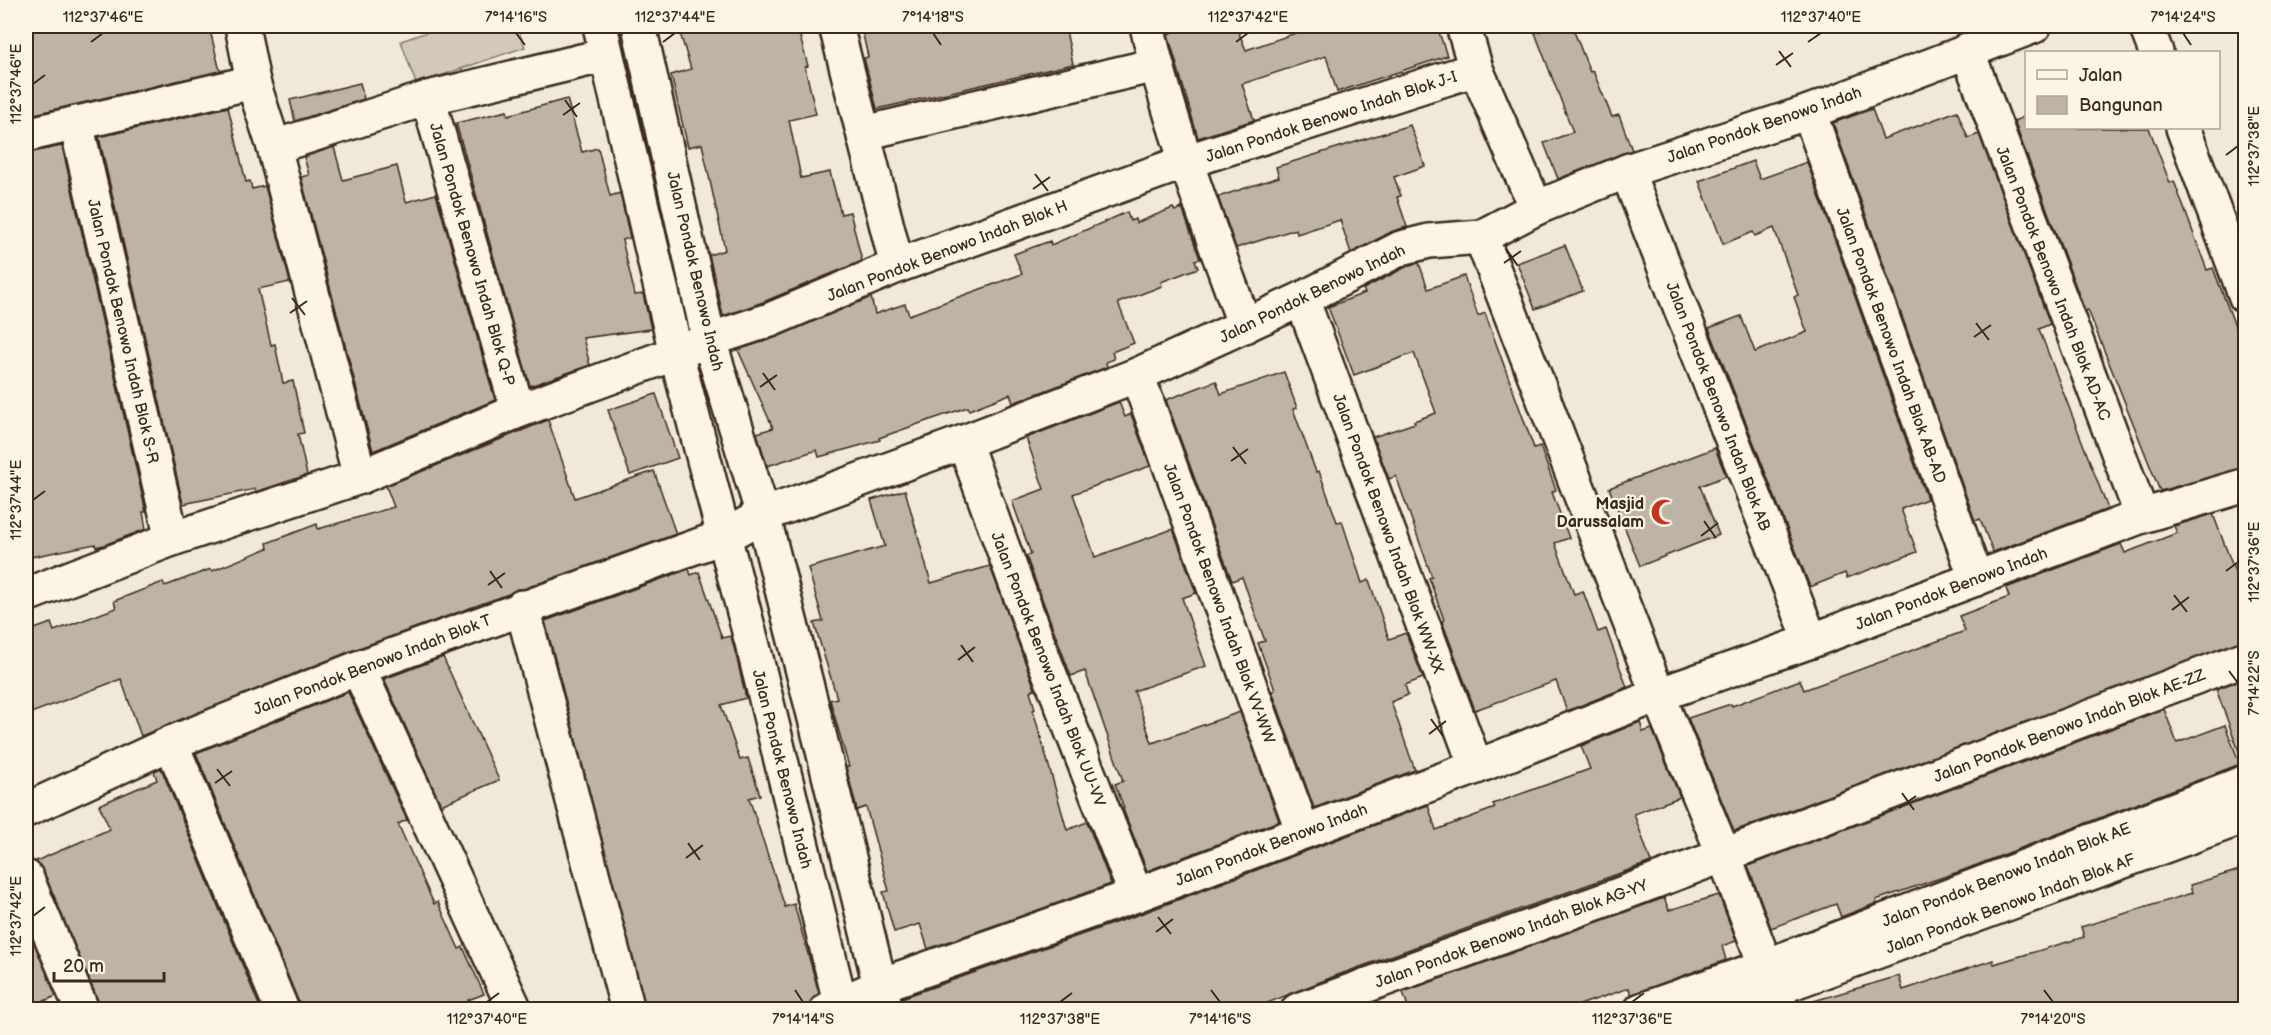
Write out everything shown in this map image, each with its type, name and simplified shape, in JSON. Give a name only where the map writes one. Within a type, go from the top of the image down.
[{"type":"street","points":[[242,26],[253,82],[274,147],[360,477]]},
{"type":"street","name":"Jalan Pondok Benowo Indah","points":[[639,26],[709,339],[763,515],[884,997]]},
{"type":"street","points":[[836,26],[897,266]]},
{"type":"street","points":[[1147,26],[1156,65],[1185,162],[1245,326]]},
{"type":"street","points":[[1463,26],[1476,69],[1536,208]]},
{"type":"street","name":"Jalan Pondok Benowo Indah","points":[[725,536],[763,515],[964,442],[1137,375],[1302,299],[1401,248],[1429,241],[1482,237],[1536,208],[1626,171],[1809,112],[2034,26]]},
{"type":"street","points":[[2146,26],[2156,51]]},
{"type":"street","name":"Jalan Pondok Benowo Indah","points":[[274,147],[603,40],[676,353],[725,536],[836,1007],[884,997],[1136,895],[1476,767],[1658,695],[1811,641],[2142,516],[2246,485]]},
{"type":"street","name":"Jalan Pondok Benowo Indah Blok AD-AC","points":[[1967,50],[2142,516]]},
{"type":"street","points":[[864,133],[1156,65]]},
{"type":"street","name":"Jalan Pondok Benowo Indah Blok J-I","points":[[1185,162],[1476,69]]},
{"type":"street","points":[[26,135],[253,82]]},
{"type":"street","name":"Jalan Pondok Benowo Indah Blok Q-P","points":[[428,98],[518,411]]},
{"type":"street","name":"Jalan Pondok Benowo Indah Blok AB-AD","points":[[1809,112],[1976,579]]},
{"type":"street","name":"Jalan Pondok Benowo Indah Blok S-R","points":[[76,123],[172,539]]},
{"type":"street","points":[[2183,129],[2246,297]]},
{"type":"street","name":"Jalan Pondok Benowo Indah Blok H","points":[[709,339],[770,320],[897,266],[1185,162]]},
{"type":"street","name":"Jalan Pondok Benowo Indah Blok AB","points":[[1626,171],[1811,641]]},
{"type":"street","points":[[1482,237],[1658,695],[1724,855],[1775,988]]},
{"type":"street","name":"Jalan Pondok Benowo Indah Blok WW-XX","points":[[1302,299],[1476,767]]},
{"type":"street","points":[[26,596],[172,539],[360,477],[518,411],[709,339]]},
{"type":"street","name":"Jalan Pondok Benowo Indah Blok VV-WW","points":[[1137,375],[1303,832]]},
{"type":"street","name":"Jalan Pondok Benowo Indah Blok UU-VV","points":[[964,442],[1042,657],[1136,895]]},
{"type":"street","name":"Jalan Pondok Benowo Indah Blok T","points":[[26,810],[171,743],[358,668],[522,607],[725,536]]},
{"type":"street","points":[[522,607],[628,1010]]},
{"type":"street","name":"Jalan Pondok Benowo Indah Blok AE-ZZ","points":[[1724,855],[2246,658]]},
{"type":"street","points":[[358,668],[515,1010]]},
{"type":"street","points":[[171,743],[282,1010]]},
{"type":"street","name":"Jalan Pondok Benowo Indah Blok AE","points":[[1775,988],[2246,782]]},
{"type":"street","name":"Jalan Pondok Benowo Indah Blok AF","points":[[1775,988],[2246,816]]},
{"type":"street","name":"Jalan Pondok Benowo Indah Blok AG-YY","points":[[1298,1010],[1478,947],[1724,855]]},
{"type":"street","points":[[26,878],[82,1010]]},
{"type":"street","points":[[1641,1010],[1704,986],[1775,988]]},
{"type":"street","points":[[1710,1010],[1775,988]]},
{"type":"shaded area","points":[[445,26],[517,26],[525,47],[416,84],[401,41]]},
{"type":"building","points":[[26,26],[209,26],[220,71],[26,116]]},
{"type":"building","points":[[705,26],[797,26],[808,66],[805,67],[816,114],[789,120],[801,178],[830,172],[841,214],[850,212],[862,261],[723,316],[709,255],[725,250],[702,144],[688,147],[671,75],[691,69],[680,33]]},
{"type":"building","points":[[861,26],[1065,26],[1073,64],[877,109],[864,58],[868,57]]},
{"type":"building","points":[[1190,26],[1236,26],[1246,50],[1316,26],[1437,26],[1447,56],[1337,92],[1326,56],[1242,84],[1254,120],[1198,138],[1168,34]]},
{"type":"building","points":[[1555,26],[1572,26],[1590,72],[1593,71],[1612,117],[1619,115],[1632,150],[1558,179],[1544,143],[1573,132],[1535,33]]},
{"type":"building","points":[[360,83],[364,99],[295,121],[290,100]]},
{"type":"building","points":[[567,99],[582,152],[598,148],[610,196],[620,193],[630,238],[622,240],[635,295],[643,294],[651,329],[583,338],[590,365],[530,386],[456,123],[507,111],[508,115]]},
{"type":"building","points":[[228,107],[246,182],[250,181],[252,189],[265,186],[290,282],[258,289],[271,345],[275,344],[283,383],[293,381],[304,433],[298,434],[307,475],[256,492],[255,489],[183,504],[99,137]]},
{"type":"building","points":[[1872,109],[1883,139],[1957,111],[1968,138],[1979,134],[2050,324],[2039,329],[2108,509],[1993,552],[1980,519],[1975,521],[1833,123]]},
{"type":"building","points":[[2025,116],[2025,129],[2149,129],[2170,183],[2174,181],[2207,270],[2213,268],[2246,355],[2246,467],[2160,491],[2088,310],[2085,311],[2014,121]]},
{"type":"building","points":[[1410,125],[1425,166],[1394,177],[1401,196],[1397,197],[1407,227],[1393,231],[1351,253],[1340,220],[1297,234],[1296,229],[1236,248],[1218,197],[1279,177],[1276,167]]},
{"type":"building","points":[[62,146],[146,512],[143,512],[146,529],[96,547],[95,544],[26,558],[26,153]]},
{"type":"building","points":[[334,147],[343,180],[397,166],[406,202],[436,194],[495,400],[373,451],[301,177],[309,175],[304,157]]},
{"type":"building","points":[[1753,161],[1760,179],[1807,162],[1927,499],[1901,509],[1917,552],[1847,578],[1845,573],[1810,587],[1709,328],[1741,316],[1755,352],[1807,332],[1794,297],[1798,295],[1774,228],[1755,236],[1753,232],[1723,244],[1699,181]]},
{"type":"building","points":[[1173,208],[1175,211],[1182,208],[1200,259],[1195,260],[1198,268],[1161,282],[1162,286],[1118,303],[1134,343],[1112,352],[1114,359],[1106,362],[1107,367],[1013,403],[1010,394],[969,410],[968,407],[924,422],[879,438],[880,440],[819,457],[817,450],[767,466],[757,433],[773,428],[738,350],[777,337],[871,297],[875,314],[905,304],[909,315],[1022,274],[1014,254],[1050,241],[1051,245],[1127,212],[1130,221],[1135,219],[1136,223]]},
{"type":"building","points":[[1565,245],[1583,291],[1535,309],[1517,263]]},
{"type":"building","points":[[1419,263],[1428,289],[1464,276],[1478,316],[1485,313],[1534,448],[1540,446],[1556,490],[1552,492],[1569,538],[1555,543],[1574,594],[1583,591],[1598,632],[1606,629],[1627,687],[1567,711],[1556,681],[1475,710],[1442,621],[1444,620],[1429,578],[1432,577],[1396,476],[1389,479],[1373,437],[1415,423],[1414,421],[1436,413],[1414,353],[1354,375],[1328,307],[1365,293],[1363,289],[1408,266]]},
{"type":"building","points":[[1284,372],[1297,408],[1293,409],[1316,472],[1319,471],[1337,522],[1342,521],[1362,583],[1369,580],[1389,639],[1406,633],[1423,678],[1405,685],[1408,695],[1391,702],[1415,770],[1314,808],[1272,691],[1275,690],[1258,643],[1265,641],[1242,577],[1232,581],[1166,400],[1216,381],[1221,394]]},
{"type":"building","points":[[656,394],[678,458],[630,475],[608,410]]},
{"type":"building","points":[[1119,402],[1125,417],[1131,414],[1150,466],[1073,494],[1095,557],[1173,529],[1196,593],[1182,598],[1206,666],[1134,691],[1152,743],[1240,712],[1279,821],[1147,871],[1115,784],[1123,781],[1085,671],[1071,676],[1026,556],[1031,554],[1012,501],[1044,489],[1026,438]]},
{"type":"building","points":[[548,420],[575,498],[654,471],[676,534],[523,589],[517,589],[509,594],[351,651],[141,736],[121,679],[26,715],[26,632],[51,623],[54,631],[116,608],[114,601],[163,582],[165,586],[211,569],[212,571],[268,548],[267,543],[317,524],[318,529],[394,507],[386,486]]},
{"type":"building","name":"Masjid Darussalam","points":[[1715,448],[1726,476],[1700,486],[1719,535],[1640,566],[1609,488]]},
{"type":"building","points":[[905,490],[931,583],[990,566],[1035,689],[1030,691],[1035,709],[1033,710],[1067,830],[1087,822],[1111,884],[928,949],[920,924],[894,932],[883,892],[889,891],[866,807],[857,810],[846,767],[849,767],[830,700],[837,698],[814,623],[823,621],[808,568],[885,546],[871,500]]},
{"type":"building","points":[[2213,514],[2246,601],[2246,640],[1734,831],[1688,718],[1731,704],[1732,706],[1800,680],[1804,690],[1965,631],[1959,616],[2009,597],[2006,588],[2121,544],[2125,553],[2177,533],[2174,526]]},
{"type":"building","points":[[689,569],[691,575],[699,572],[722,638],[731,636],[746,698],[721,705],[740,760],[748,758],[760,795],[749,798],[785,907],[794,904],[819,993],[812,999],[809,1006],[797,1010],[646,1010],[545,621]]},
{"type":"building","points":[[443,657],[499,780],[441,805],[384,679]]},
{"type":"building","points":[[2246,678],[2246,760],[2242,760],[2216,689]]},
{"type":"building","points":[[348,692],[407,820],[398,824],[434,904],[438,902],[459,949],[463,947],[484,994],[468,1000],[472,1010],[300,1010],[196,753]]},
{"type":"building","points":[[2164,709],[2177,743],[2225,725],[2240,764],[1961,871],[1876,900],[1877,903],[1841,917],[1836,904],[1771,928],[1748,866]]},
{"type":"building","points":[[1640,722],[1643,732],[1652,729],[1680,797],[1634,814],[1651,862],[1335,976],[1250,1010],[904,1010],[902,998],[1143,913],[1428,805],[1436,830],[1495,808],[1493,804],[1590,769],[1581,746]]},
{"type":"building","points":[[161,768],[261,1010],[100,1010],[43,870],[36,861],[110,829],[99,805],[157,780],[154,771]]},
{"type":"building","points":[[2246,868],[2246,1004],[2226,1010],[1811,1010],[1810,1002],[1899,976],[1903,990],[1993,960],[1994,964],[2084,937],[2081,927],[2192,893],[2190,885]]},
{"type":"building","points":[[1719,895],[1736,941],[1722,946],[1726,960],[1631,995],[1629,988],[1565,1010],[1409,1010],[1403,992],[1664,898],[1669,910]]},
{"type":"building","points":[[26,924],[56,996],[26,1009]]},
{"type":"place","name":"Masjid Darussalam","points":[[1664,512]]}]
